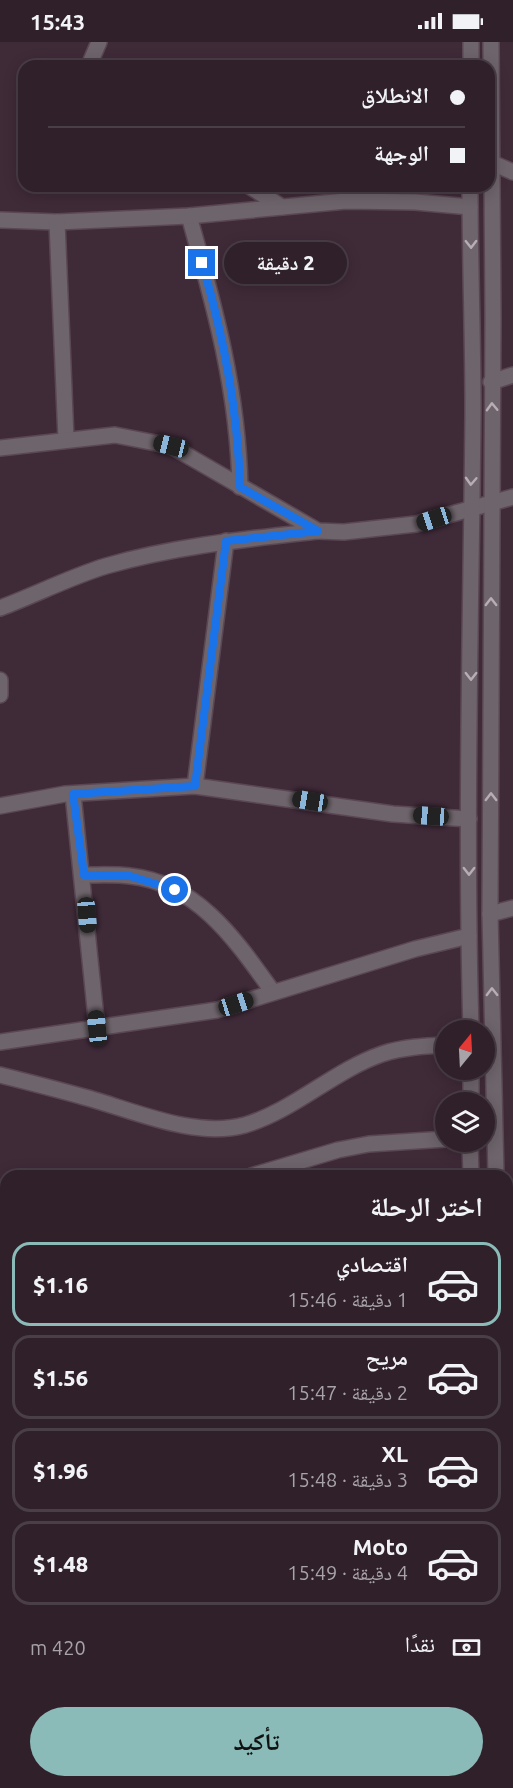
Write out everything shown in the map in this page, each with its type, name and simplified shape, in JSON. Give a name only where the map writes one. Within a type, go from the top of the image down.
[{"type":"street","points":[[91,60],[99,42]]},
{"type":"street","points":[[471,42],[471,60]]},
{"type":"street","points":[[491,42],[491,60]]},
{"type":"street","points":[[495,164],[513,172]]},
{"type":"street","points":[[258,192],[282,207]]},
{"type":"street","points":[[470,192],[473,410],[470,507],[468,936],[471,1020]]},
{"type":"street","points":[[489,1020],[493,317],[491,192]]},
{"type":"street","points":[[0,220],[57,222],[189,216],[346,201],[415,202],[470,207]]},
{"type":"street","points":[[189,216],[217,313],[229,367],[237,418],[240,487]]},
{"type":"street","points":[[57,222],[66,439]]},
{"type":"street","points":[[491,382],[513,375]]},
{"type":"street","points":[[0,448],[115,435],[171,446],[318,531]]},
{"type":"street","points":[[0,608],[103,567],[226,541],[416,524],[470,507],[491,504],[513,497]]},
{"type":"street","points":[[195,786],[226,541]]},
{"type":"street","points":[[0,680],[0,695]]},
{"type":"street","points":[[0,806],[73,794],[195,786],[393,814],[470,819]]},
{"type":"street","points":[[73,794],[84,875],[97,1028]]},
{"type":"street","points":[[84,875],[130,876],[175,890],[201,906],[231,934],[273,992]]},
{"type":"street","points":[[490,914],[513,909]]},
{"type":"street","points":[[0,1042],[217,1010],[415,949],[468,936]]},
{"type":"street","points":[[0,1076],[46,1086],[168,1120],[214,1128],[242,1125],[272,1116],[344,1071],[382,1054],[408,1047],[435,1046]]},
{"type":"street","points":[[491,1080],[496,1170]]},
{"type":"street","points":[[272,1170],[369,1143],[435,1140]]},
{"type":"street","points":[[470,1152],[471,1170]]},
{"type":"route","points":[[175,890],[147,879],[130,876],[84,875],[73,794],[195,786],[226,541],[318,531],[240,487],[237,418],[229,367],[217,313],[202,263]]}]
